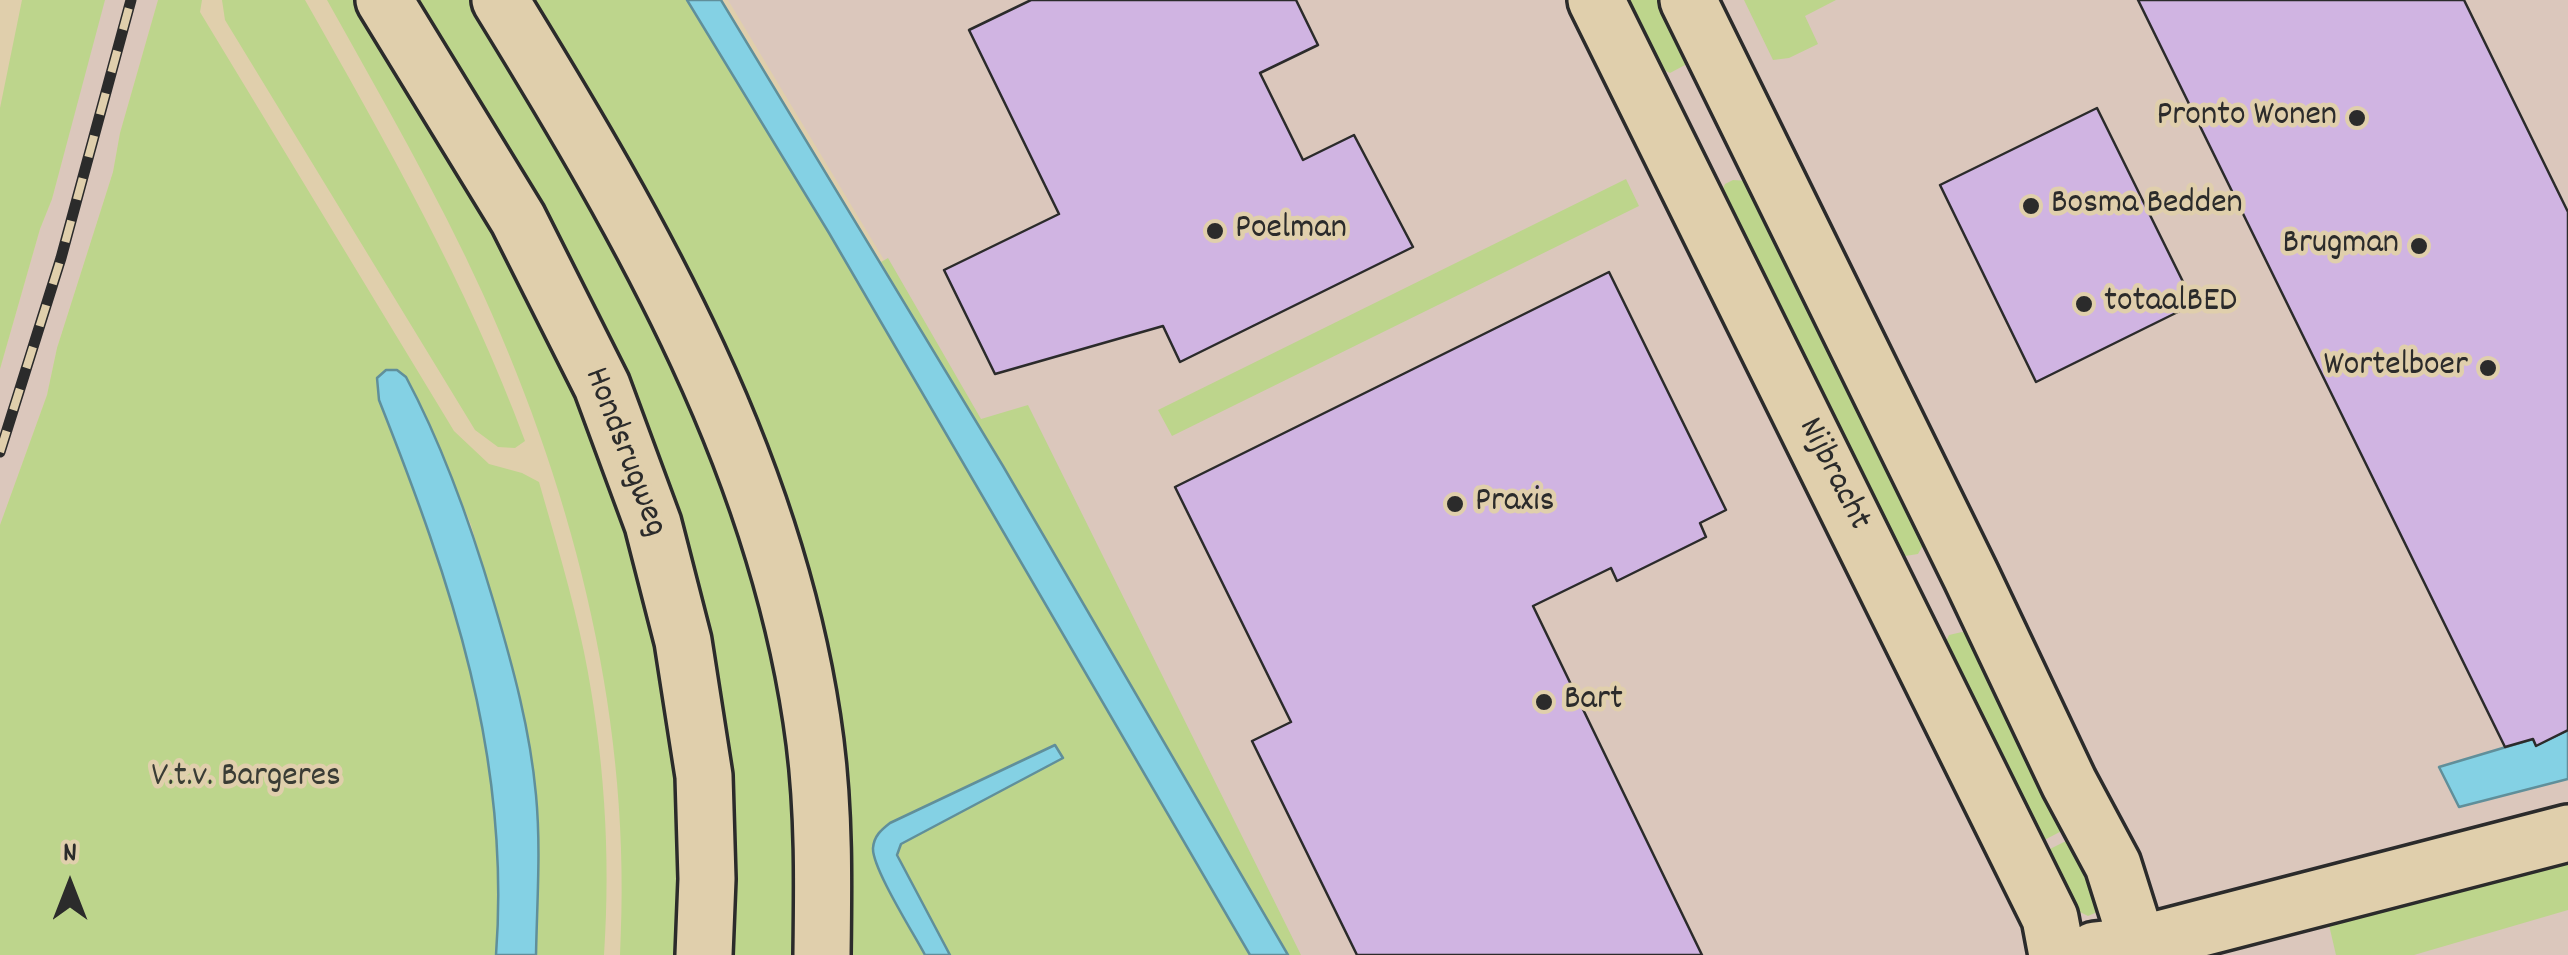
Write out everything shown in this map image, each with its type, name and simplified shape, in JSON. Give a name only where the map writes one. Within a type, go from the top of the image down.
[{"type":"street","name":"Hondsrugweg","points":[[384,0],[518,219],[602,386],[652,524],[683,641],[704,776],[704,955]]},
{"type":"street","points":[[500,0],[597,158],[694,342],[734,432],[776,552],[802,658],[815,744],[822,860],[822,955]]},
{"type":"street","name":"Nijbracht","points":[[1596,0],[2050,918],[2057,954],[2132,950],[2568,832]]},
{"type":"street","points":[[1688,0],[1963,558],[2069,783],[2113,865],[2130,919],[2132,950]]},
{"type":"shaded area","points":[[104,0],[158,0],[120,133],[113,172],[57,348],[47,395],[0,525],[0,369],[52,199]]},
{"type":"shaded area","points":[[728,0],[2568,0],[2568,955],[1291,955],[979,418]]},
{"type":"green space","points":[[22,0],[105,0],[52,199],[0,369],[0,108]]},
{"type":"green space","name":"V.t.v. Bargeres","points":[[158,0],[202,0],[200,12],[454,431],[489,464],[539,482],[579,630],[597,727],[606,841],[604,955],[536,955],[537,799],[514,672],[471,525],[439,446],[377,378],[379,400],[457,611],[480,708],[494,806],[496,955],[0,955],[0,525],[47,395],[57,348],[113,172],[120,133]]},
{"type":"green space","points":[[222,0],[305,0],[452,271],[525,441],[515,448],[498,447],[475,430],[225,20]]},
{"type":"green space","points":[[327,0],[357,0],[494,226],[569,373],[613,479],[660,639],[680,794],[679,955],[620,955],[622,869],[617,784],[592,617],[571,534],[546,453],[483,294],[428,182]]},
{"type":"green space","points":[[413,0],[472,0],[617,244],[719,459],[769,619],[794,776],[799,955],[725,955],[716,704]]},
{"type":"green space","points":[[526,0],[687,0],[829,233],[1250,955],[950,955],[897,850],[901,844],[1062,759],[1055,745],[880,830],[876,863],[925,955],[843,955],[835,731]]},
{"type":"green space","points":[[1611,0],[1676,0],[1688,55],[1685,65],[1670,73],[1651,64]]},
{"type":"green space","points":[[1744,0],[1836,0],[1805,16],[1818,44],[1789,58],[1773,60]]},
{"type":"green space","points":[[1626,179],[1639,206],[1172,436],[1158,410]]},
{"type":"green space","points":[[1748,181],[1924,543],[1918,554],[1905,556],[1894,550],[1720,195],[1725,184]]},
{"type":"green space","points":[[888,258],[981,419],[1028,405],[1301,955],[1288,955],[881,262]]},
{"type":"green space","points":[[1969,634],[2077,823],[2029,848],[1944,646],[1949,635]]},
{"type":"green space","points":[[2082,833],[2102,910],[2088,916],[2076,910],[2034,857]]},
{"type":"green space","points":[[2568,864],[2568,910],[2414,955],[2336,955],[2329,925]]},
{"type":"water","points":[[687,0],[721,0],[1003,466],[1288,955],[1250,955],[829,233]]},
{"type":"water","points":[[386,370],[397,370],[406,377],[444,459],[476,545],[514,674],[536,795],[536,955],[496,955],[498,881],[485,740],[452,603],[379,400],[377,378]]},
{"type":"water","points":[[2568,730],[2568,779],[2459,807],[2439,767],[2533,739],[2536,745]]},
{"type":"water","points":[[1055,745],[1063,758],[901,844],[897,855],[950,955],[925,955],[879,870],[873,848],[876,837],[890,823]]},
{"type":"building","points":[[1031,0],[1296,0],[1318,45],[1260,73],[1303,160],[1354,135],[1413,247],[1180,362],[1163,326],[995,374],[944,270],[1059,214],[969,30]]},
{"type":"building","points":[[2138,0],[2464,0],[2568,212],[2568,730],[2536,746],[2533,739],[2505,747]]},
{"type":"building","points":[[2097,108],[2194,304],[2036,382],[1940,185]]},
{"type":"building","points":[[1609,272],[1726,510],[1700,523],[1706,537],[1617,581],[1611,568],[1533,606],[1702,955],[1357,955],[1252,741],[1291,722],[1175,487]]},
{"type":"railway","points":[[0,452],[61,258],[131,0]]},
{"type":"place","name":"Pronto Wonen","points":[[2357,118]]},
{"type":"place","name":"Bosma Bedden","points":[[2031,206]]},
{"type":"place","name":"Poelman","points":[[1215,231]]},
{"type":"place","name":"Brugman","points":[[2419,246]]},
{"type":"place","name":"totaalBED","points":[[2084,304]]},
{"type":"place","name":"Wortelboer","points":[[2488,368]]},
{"type":"place","name":"Praxis","points":[[1455,504]]},
{"type":"place","name":"Bart","points":[[1544,702]]}]
